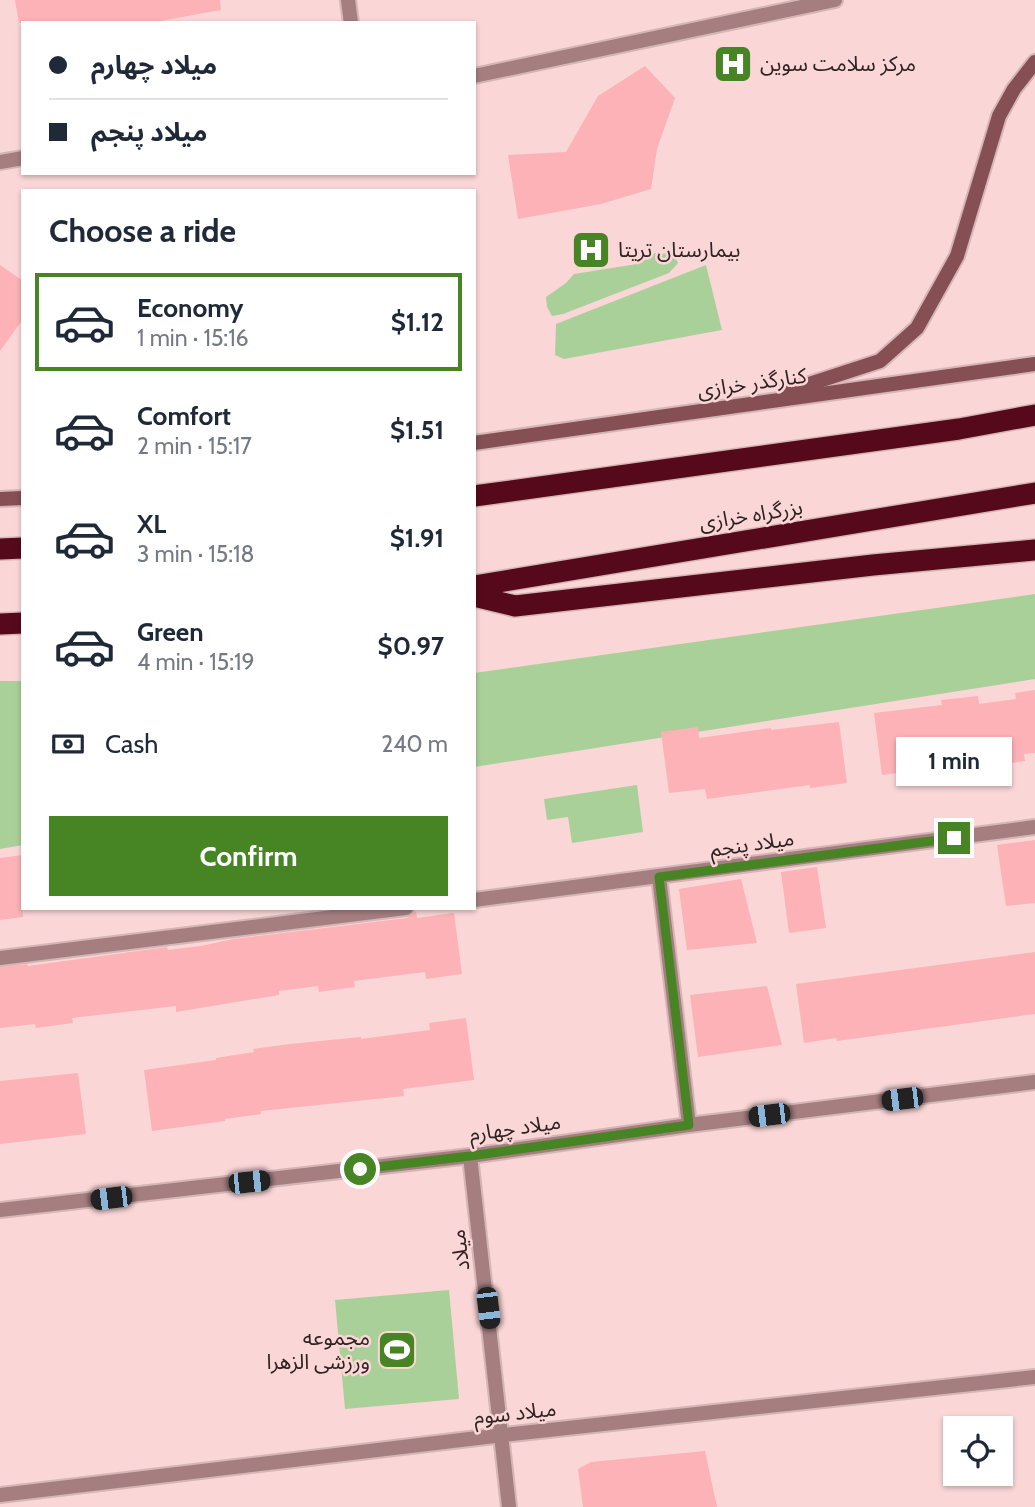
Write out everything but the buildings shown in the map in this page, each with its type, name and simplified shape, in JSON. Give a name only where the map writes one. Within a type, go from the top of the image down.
[{"type":"highway","points":[[476,496],[959,429],[1035,415]]},
{"type":"highway","name":"بزرگراه خرازی","points":[[476,586],[1035,493]]},
{"type":"highway","points":[[0,549],[21,548]]},
{"type":"highway","points":[[476,596],[514,606],[873,565],[1035,550]]},
{"type":"highway","points":[[0,624],[21,623]]},
{"type":"street","points":[[348,0],[351,21]]},
{"type":"street","points":[[476,76],[835,0]]},
{"type":"street","points":[[748,405],[880,360],[917,328],[957,256],[999,116],[1014,89],[1035,62]]},
{"type":"street","points":[[0,162],[21,158]]},
{"type":"street","name":"کنارگذر خرازی","points":[[476,443],[1035,364]]},
{"type":"street","points":[[0,499],[21,498]]},
{"type":"street","name":"میلاد پنجم","points":[[476,900],[1035,827]]},
{"type":"street","points":[[659,877],[689,1125]]},
{"type":"street","points":[[0,958],[390,910]]},
{"type":"street","name":"میلاد چهارم","points":[[0,1210],[470,1156],[689,1125],[1035,1082]]},
{"type":"street","name":"میلاد","points":[[470,1156],[509,1507]]},
{"type":"street","name":"میلاد سوم","points":[[0,1495],[503,1435],[1035,1377]]},
{"type":"green space","points":[[655,253],[674,254],[678,263],[669,273],[563,314],[552,316],[547,307],[546,297],[574,274],[637,264]]},
{"type":"green space","points":[[706,265],[722,330],[564,359],[555,355],[556,324]]},
{"type":"green space","points":[[1035,594],[1035,679],[476,767],[476,673]]},
{"type":"green space","points":[[0,681],[21,681],[21,845],[0,849]]},
{"type":"green space","points":[[637,785],[643,832],[572,843],[568,817],[547,820],[544,799]]},
{"type":"green space","name":"مجموعه ورزشی الزهرا","points":[[449,1290],[459,1399],[345,1409],[335,1300]]},
{"type":"place","name":"مرکز سلامت سوین","points":[[733,64]]},
{"type":"place","name":"بیمارستان تریتا","points":[[591,250]]},
{"type":"place","name":"مجموعه ورزشی الزهرا","points":[[397,1350]]},
{"type":"route","points":[[360,1169],[689,1125],[659,877],[954,838]]}]
